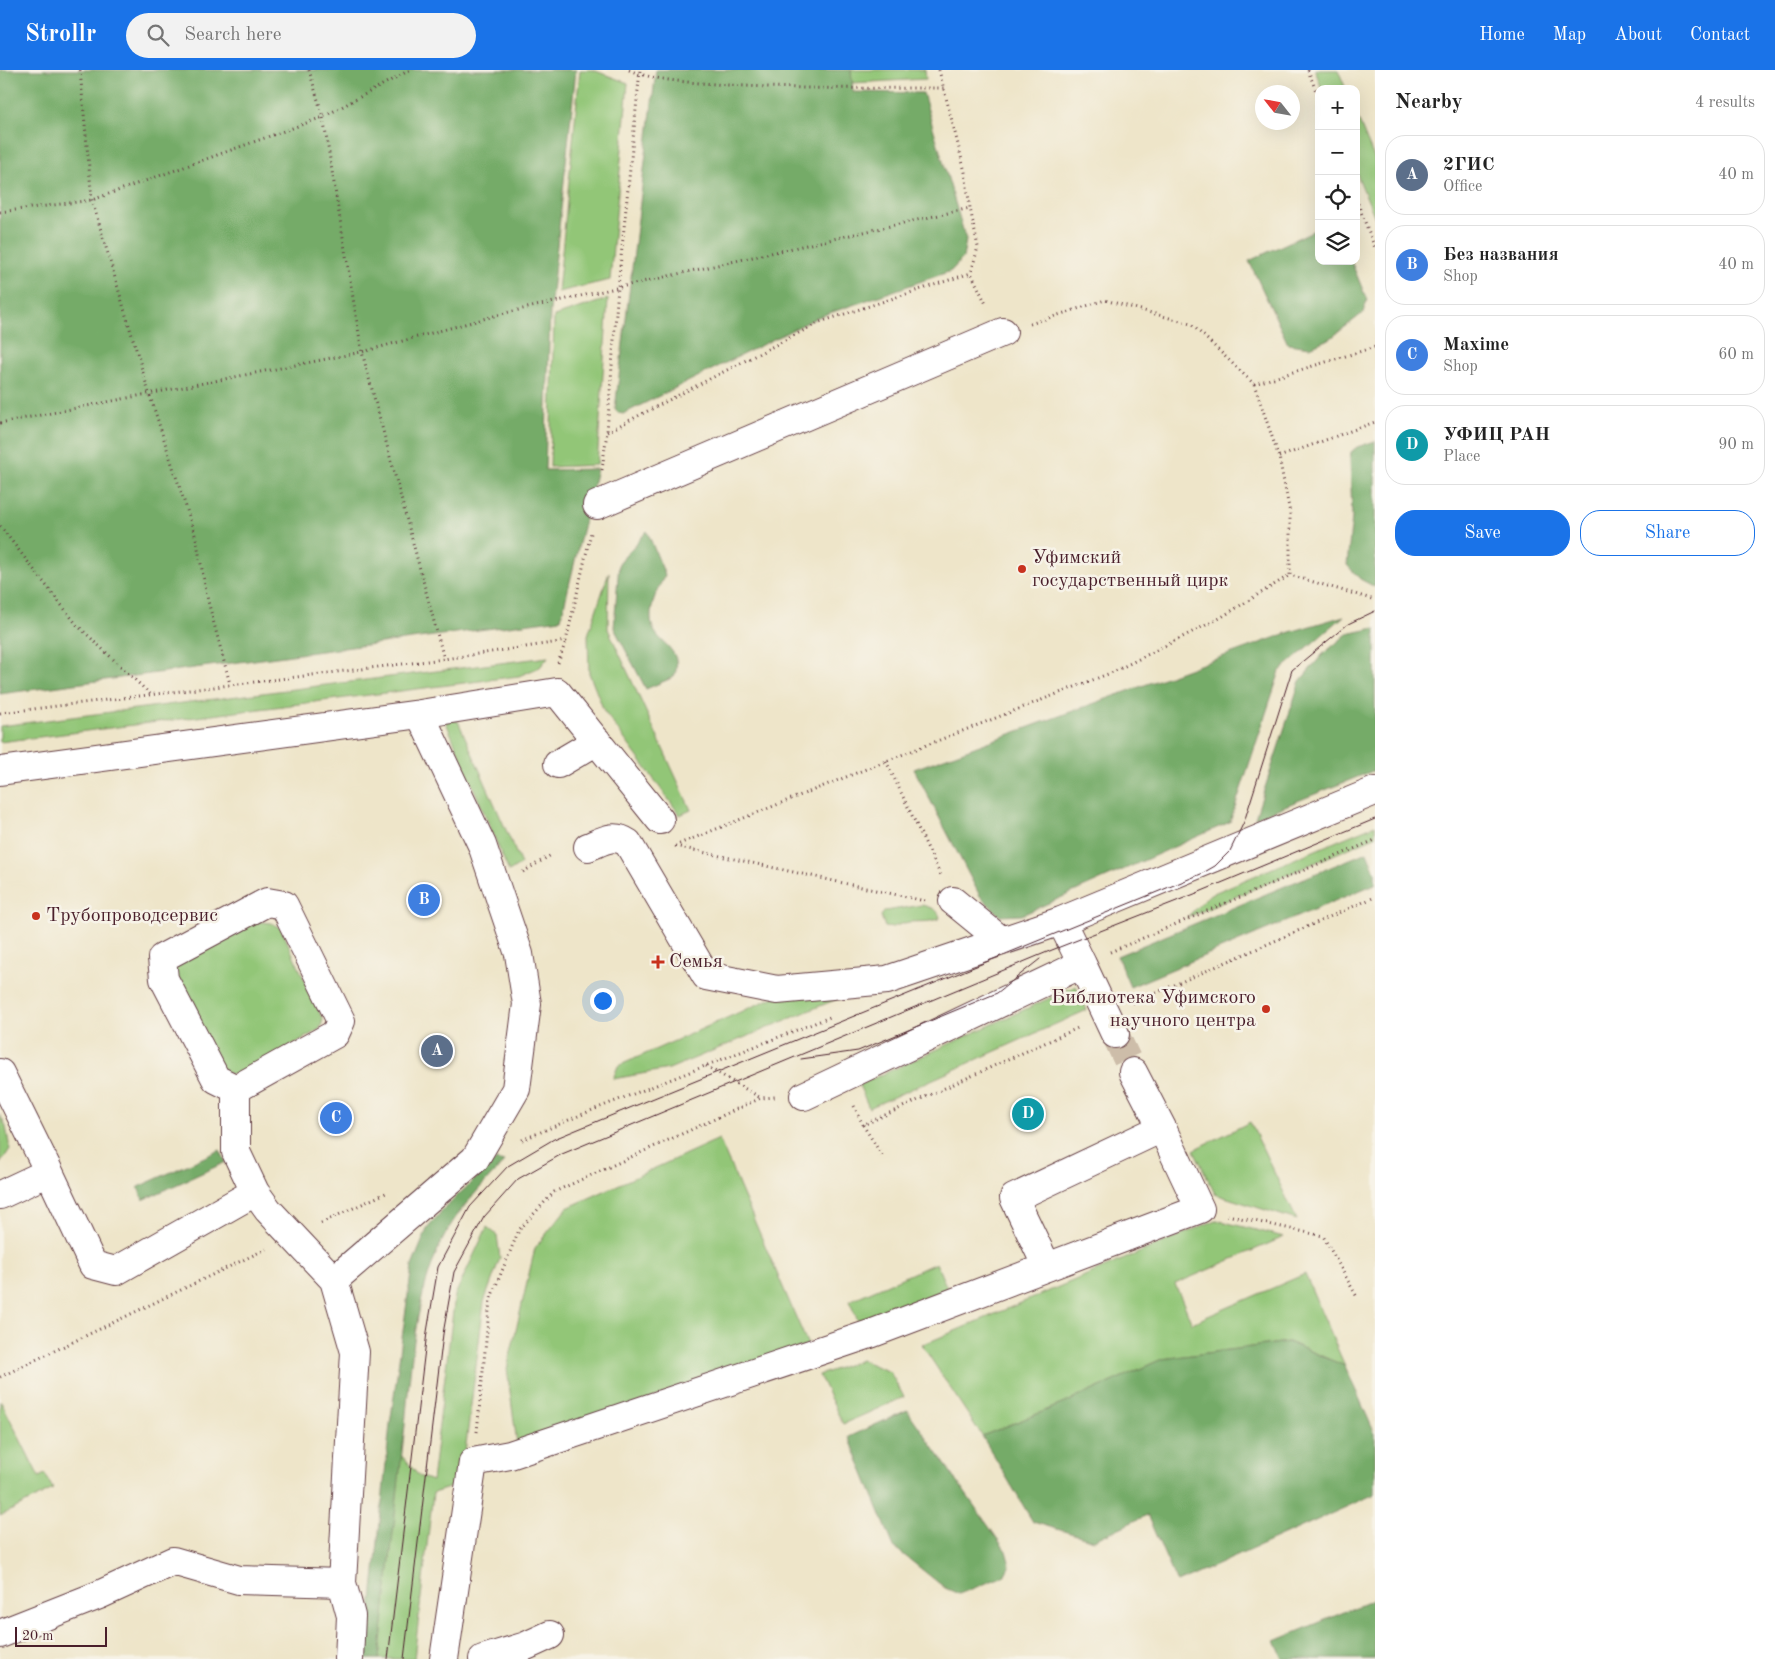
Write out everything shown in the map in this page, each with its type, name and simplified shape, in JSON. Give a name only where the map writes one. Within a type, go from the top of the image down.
[{"type":"lane","points":[[597,505],[1003,332]]},
{"type":"lane","points":[[0,771],[420,714],[557,692],[660,820]]},
{"type":"lane","points":[[334,1280],[475,1159],[516,1089],[527,1004],[519,954],[482,845],[420,714]]},
{"type":"lane","points":[[558,764],[597,741]]},
{"type":"lane","points":[[588,847],[608,839],[620,838],[628,843],[706,976],[777,990],[887,980],[1002,942],[1061,921],[1375,791]]},
{"type":"lane","points":[[267,902],[284,905],[341,1021],[335,1034],[236,1089],[216,1079],[164,979],[162,958],[267,902]]},
{"type":"lane","points":[[942,902],[1002,942]]},
{"type":"lane","points":[[1061,921],[1110,1025]]},
{"type":"lane","points":[[804,1096],[1082,964]]},
{"type":"lane","points":[[444,1659],[474,1462],[510,1455],[864,1336],[1200,1209],[1133,1072]]},
{"type":"lane","points":[[0,1073],[93,1265],[116,1271],[255,1192]]},
{"type":"lane","points":[[236,1089],[236,1152],[255,1192],[268,1210],[334,1280],[355,1352],[342,1583],[351,1616],[349,1659]]},
{"type":"lane","points":[[1047,1267],[1014,1198],[1162,1128]]},
{"type":"lane","points":[[0,1195],[49,1172]]},
{"type":"lane","points":[[0,1634],[99,1595],[174,1562],[239,1580],[342,1583]]},
{"type":"lane","points":[[483,1659],[526,1646],[550,1635]]},
{"type":"path","points":[[80,70],[92,200],[149,393],[196,538],[208,601],[230,684]]},
{"type":"path","points":[[309,70],[323,117],[362,352],[444,658]]},
{"type":"path","points":[[0,212],[92,200],[323,117],[410,70]]},
{"type":"path","points":[[629,70],[681,82],[756,87],[944,88]]},
{"type":"path","points":[[939,70],[965,172],[978,247],[971,273],[983,299],[1003,332],[1106,300],[1191,324],[1254,384],[1279,457],[1290,513],[1290,575]]},
{"type":"path","points":[[1308,70],[1315,88]]},
{"type":"path","points":[[0,712],[444,658],[566,641],[586,563],[597,505],[607,432],[618,287],[639,72]]},
{"type":"path","points":[[0,423],[362,352],[505,313],[970,208]]},
{"type":"path","points":[[1360,209],[1375,248]]},
{"type":"path","points":[[607,432],[820,322],[971,273]]},
{"type":"path","points":[[1254,384],[1375,347]]},
{"type":"path","points":[[1279,457],[1375,422]]},
{"type":"path","points":[[0,526],[76,625],[150,694]]},
{"type":"path","points":[[942,902],[674,846],[1113,672],[1220,618],[1290,575],[1375,600]]},
{"type":"path","points":[[886,761],[942,902]]},
{"type":"path","points":[[1082,964],[1375,840]]},
{"type":"path","points":[[525,871],[551,855]]},
{"type":"path","points":[[863,1125],[1110,1025],[1375,896]]},
{"type":"path","points":[[519,1141],[834,1015]]},
{"type":"path","points":[[705,1066],[762,1098]]},
{"type":"path","points":[[840,1078],[863,1125],[882,1157]]},
{"type":"path","points":[[474,1462],[490,1300],[519,1230],[554,1192],[762,1098],[804,1096]]},
{"type":"path","points":[[0,1376],[292,1236],[391,1191]]},
{"type":"path","points":[[1200,1209],[1323,1236],[1357,1297]]},
{"type":"green space","points":[[0,70],[576,70],[550,311],[545,470],[597,469],[561,619],[0,694]]},
{"type":"green space","points":[[580,70],[593,70],[628,83],[610,280],[558,292]]},
{"type":"green space","points":[[656,70],[851,70],[853,92],[923,93],[966,240],[963,258],[951,271],[818,317],[623,414],[618,413],[615,409]]},
{"type":"green space","points":[[851,70],[925,70],[926,79],[852,83]]},
{"type":"green space","points":[[1315,70],[1338,70],[1344,85],[1321,85]]},
{"type":"green space","points":[[1360,124],[1375,160],[1375,218],[1360,182]]},
{"type":"green space","points":[[1315,230],[1315,265],[1353,265],[1367,300],[1363,313],[1331,338],[1310,347],[1288,344],[1249,261]]},
{"type":"green space","points":[[608,299],[597,465],[550,467],[554,316]]},
{"type":"green space","points":[[1375,441],[1375,587],[1360,579],[1347,565],[1352,517],[1351,452],[1357,447]]},
{"type":"green space","points":[[647,531],[665,575],[653,602],[651,619],[657,635],[676,658],[676,666],[674,677],[646,689],[614,628],[619,563]]},
{"type":"green space","points":[[609,572],[608,629],[691,810],[680,815],[604,711],[589,673],[588,635]]},
{"type":"green space","points":[[1344,616],[1280,671],[1230,822],[1022,915],[1000,916],[980,896],[914,769],[1290,632]]},
{"type":"green space","points":[[1375,628],[1375,770],[1255,818],[1300,681],[1322,655],[1347,634]]},
{"type":"green space","points":[[548,657],[540,667],[519,676],[0,742],[0,726]]},
{"type":"green space","points":[[445,720],[458,721],[521,864],[509,872]]},
{"type":"green space","points":[[1375,825],[1375,837],[1186,918],[1209,895]]},
{"type":"green space","points":[[1367,852],[1375,872],[1375,884],[1130,987],[1117,956]]},
{"type":"green space","points":[[922,905],[936,910],[940,918],[932,921],[909,922],[885,927],[881,916],[885,911]]},
{"type":"green space","points":[[254,921],[271,923],[281,928],[323,1020],[320,1029],[238,1076],[220,1071],[172,972],[181,956]]},
{"type":"green space","points":[[1076,986],[1087,1010],[869,1108],[859,1085]]},
{"type":"green space","points":[[861,989],[669,1069],[613,1079],[618,1066],[774,997]]},
{"type":"green space","points":[[0,1115],[6,1127],[10,1149],[0,1164]]},
{"type":"green space","points":[[1250,1122],[1297,1220],[1215,1194],[1194,1150]]},
{"type":"green space","points":[[719,1139],[808,1345],[517,1444],[507,1369],[535,1248],[567,1208]]},
{"type":"green space","points":[[220,1150],[226,1162],[143,1200],[138,1187]]},
{"type":"green space","points":[[496,1160],[504,1162],[455,1218],[443,1239],[426,1283],[420,1306],[412,1354],[379,1659],[366,1659],[390,1424],[412,1266],[427,1229],[444,1208]]},
{"type":"green space","points":[[1216,1220],[1284,1237],[1175,1284],[1192,1323],[1305,1274],[1345,1366],[1288,1342],[1162,1359],[1067,1402],[982,1436],[922,1345]]},
{"type":"green space","points":[[487,1227],[497,1235],[500,1258],[484,1302],[461,1484],[433,1493],[414,1659],[379,1659],[401,1455],[419,1476],[432,1481],[455,1295]]},
{"type":"green space","points":[[936,1263],[947,1288],[861,1327],[849,1301]]},
{"type":"green space","points":[[1288,1342],[1345,1366],[1375,1434],[1375,1494],[1177,1583],[1147,1515],[1094,1540],[1033,1522],[982,1436],[1067,1402],[1162,1359]]},
{"type":"green space","points":[[861,1360],[890,1372],[904,1397],[843,1424],[819,1375]]},
{"type":"green space","points":[[0,1401],[39,1477],[45,1474],[53,1489],[0,1516]]},
{"type":"green space","points":[[907,1410],[1006,1551],[1010,1565],[1004,1576],[959,1594],[945,1588],[894,1547],[849,1437]]},
{"type":"green space","points":[[1375,1599],[1375,1659],[1283,1659],[1275,1641]]},
{"type":"tunnel","points":[[1115,1034],[1133,1072]]},
{"type":"tram line","points":[[388,1659],[427,1332],[438,1267],[470,1207],[508,1166],[554,1139],[1201,874],[1215,866],[1230,851],[1244,822],[1292,670],[1348,624],[1375,611]]},
{"type":"tram line","points":[[404,1659],[443,1334],[454,1272],[484,1217],[518,1179],[562,1154],[1052,950],[1197,893],[1375,819]]},
{"type":"tram line","points":[[801,1059],[858,1051],[997,993],[1040,959]]},
{"type":"place","name":"Уфимский государственный цирк","points":[[1022,569]]},
{"type":"place","name":"Без названия","points":[[424,900]]},
{"type":"place","name":"Трубопроводсервис","points":[[36,916]]},
{"type":"place","name":"Семья","points":[[658,962]]},
{"type":"place","name":"Библиотека Уфимского научного центра","points":[[1266,1009]]},
{"type":"place","name":"2ГИС","points":[[437,1051]]},
{"type":"place","name":"УФИЦ РАН","points":[[1028,1114]]},
{"type":"place","name":"Maxime","points":[[336,1118]]}]
